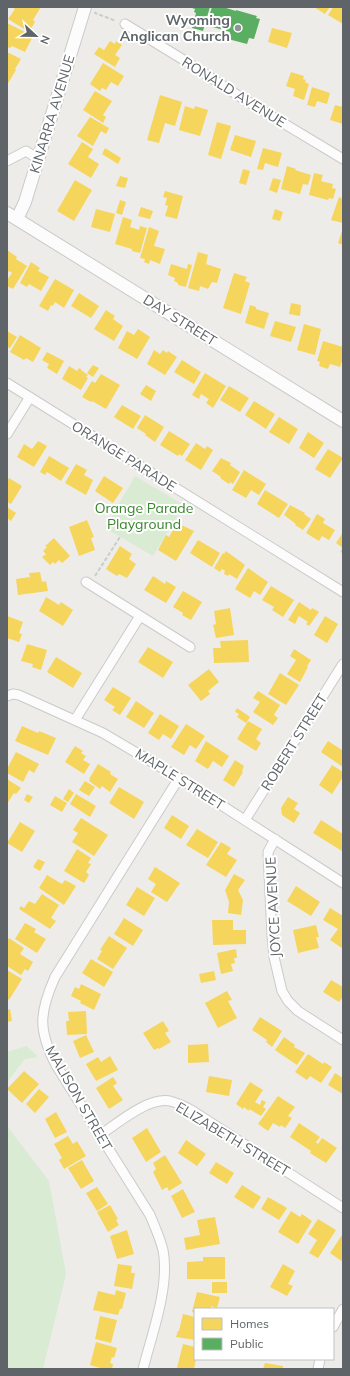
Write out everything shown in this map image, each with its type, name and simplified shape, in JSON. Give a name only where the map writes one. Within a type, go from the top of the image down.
[{"type":"street","name":"KINARRA AVENUE","points":[[12,216],[26,202],[85,7]]},
{"type":"street","name":"RONALD AVENUE","points":[[125,24],[245,100],[343,159]]},
{"type":"street","points":[[7,161],[26,151],[38,159]]},
{"type":"street","name":"DAY STREET","points":[[12,216],[343,421]]},
{"type":"street","name":"ORANGE PARADE","points":[[7,383],[343,592]]},
{"type":"street","points":[[7,434],[30,397]]},
{"type":"street","points":[[88,583],[190,647]]},
{"type":"street","points":[[75,720],[140,616]]},
{"type":"street","name":"ROBERT STREET","points":[[245,820],[343,664]]},
{"type":"street","name":"MAPLE STREET","points":[[7,696],[13,694],[19,695],[103,733],[179,778],[343,883]]},
{"type":"street","name":"MALISON STREET","points":[[143,1369],[162,1295],[165,1274],[163,1251],[150,1215],[56,1065],[47,1047],[43,1029],[43,1010],[55,977],[179,778]]},
{"type":"street","name":"JOYCE AVENUE","points":[[275,839],[268,852],[274,957],[282,991],[288,1001],[298,1011],[343,1040]]},
{"type":"street","name":"ELIZABETH STREET","points":[[100,1135],[146,1105],[157,1101],[170,1101],[193,1111],[343,1208]]},
{"type":"street","points":[[334,1325],[343,1309]]},
{"type":"path","points":[[97,7],[95,13],[125,24]]},
{"type":"path","points":[[88,583],[120,537]]},
{"type":"green space","name":"Orange Parade Playground","points":[[135,476],[184,505],[153,556],[105,528]]},
{"type":"green space","points":[[27,1046],[38,1057],[25,1059],[7,1082],[7,1052]]},
{"type":"green space","points":[[7,1126],[49,1181],[66,1274],[43,1369],[7,1369]]},
{"type":"building: Homes","points":[[12,7],[41,7],[33,20],[35,22],[29,32],[8,19],[15,9]]},
{"type":"building: Homes","points":[[314,7],[330,7],[325,14]]},
{"type":"building: Homes","points":[[333,7],[343,7],[343,24],[328,15]]},
{"type":"building: Homes","points":[[7,23],[33,36],[25,52],[12,46],[10,48],[7,47]]},
{"type":"building: Homes","points":[[272,28],[292,33],[287,48],[268,42]]},
{"type":"building: Homes","points":[[110,41],[115,44],[116,41],[122,45],[115,55],[120,58],[115,67],[94,54],[99,47],[104,50]]},
{"type":"building: Homes","points":[[7,52],[21,59],[7,85]]},
{"type":"building: Homes","points":[[103,63],[124,76],[118,86],[111,82],[106,90],[102,88],[100,91],[90,84]]},
{"type":"building: Homes","points":[[291,72],[304,76],[303,79],[309,84],[304,100],[293,96],[295,89],[286,86]]},
{"type":"building: Homes","points":[[312,87],[330,93],[327,104],[317,101],[315,107],[307,105]]},
{"type":"building: Homes","points":[[95,91],[112,101],[103,115],[106,117],[103,123],[83,110]]},
{"type":"building: Homes","points":[[160,95],[182,102],[175,126],[165,123],[159,143],[147,140]]},
{"type":"building: Homes","points":[[335,105],[343,107],[343,124],[330,120]]},
{"type":"building: Homes","points":[[185,106],[194,109],[195,106],[208,110],[200,136],[179,130]]},
{"type":"building: Homes","points":[[90,117],[109,128],[106,134],[101,131],[93,146],[77,136]]},
{"type":"building: Homes","points":[[217,122],[231,126],[221,159],[208,155]]},
{"type":"building: Homes","points":[[235,135],[256,141],[251,157],[230,150]]},
{"type":"building: Homes","points":[[82,142],[93,149],[88,157],[99,164],[91,178],[68,164]]},
{"type":"building: Homes","points":[[105,148],[121,158],[118,164],[102,154]]},
{"type":"building: Homes","points":[[263,148],[282,153],[278,167],[265,163],[263,170],[257,169]]},
{"type":"building: Homes","points":[[287,166],[311,175],[308,185],[303,184],[300,194],[281,189]]},
{"type":"building: Homes","points":[[243,169],[250,171],[246,185],[239,183]]},
{"type":"building: Homes","points":[[314,173],[323,175],[321,181],[333,184],[332,188],[336,189],[333,199],[329,198],[328,200],[309,195]]},
{"type":"building: Homes","points":[[120,176],[128,178],[125,188],[116,186]]},
{"type":"building: Homes","points":[[273,178],[281,180],[277,193],[269,190]]},
{"type":"building: Homes","points":[[75,180],[92,190],[74,221],[57,211]]},
{"type":"building: Homes","points":[[165,191],[183,196],[177,219],[165,216],[168,206],[165,205],[167,198],[163,197]]},
{"type":"building: Homes","points":[[339,197],[343,199],[343,223],[331,220]]},
{"type":"building: Homes","points":[[120,200],[126,202],[122,215],[116,213]]},
{"type":"building: Homes","points":[[141,207],[153,211],[150,219],[138,216]]},
{"type":"building: Homes","points":[[96,209],[115,214],[110,232],[91,227]]},
{"type":"building: Homes","points":[[275,209],[283,212],[280,221],[272,219]]},
{"type":"building: Homes","points":[[123,217],[132,220],[130,227],[139,230],[140,226],[147,228],[140,253],[115,244]]},
{"type":"building: Homes","points":[[149,227],[159,231],[154,246],[165,249],[160,264],[150,260],[149,264],[144,262],[145,259],[140,258]]},
{"type":"building: Homes","points":[[343,228],[343,245],[338,243]]},
{"type":"building: Homes","points":[[7,250],[17,257],[16,259],[27,266],[13,289],[7,286],[7,280],[12,273],[9,271],[7,274]]},
{"type":"building: Homes","points":[[198,252],[208,255],[206,264],[221,269],[217,283],[212,282],[208,289],[200,286],[199,291],[188,288]]},
{"type":"building: Homes","points":[[31,262],[40,268],[38,271],[49,277],[41,291],[29,284],[27,287],[20,283]]},
{"type":"building: Homes","points":[[171,264],[187,269],[188,264],[192,265],[186,287],[178,285],[178,283],[174,281],[175,278],[168,275]]},
{"type":"building: Homes","points":[[234,273],[247,277],[245,281],[250,283],[241,314],[223,308]]},
{"type":"building: Homes","points":[[55,279],[74,290],[64,308],[55,302],[53,306],[51,305],[48,311],[39,306]]},
{"type":"building: Homes","points":[[79,293],[99,306],[91,318],[71,306]]},
{"type":"building: Homes","points":[[291,303],[301,305],[300,316],[289,314]]},
{"type":"building: Homes","points":[[250,305],[256,307],[256,309],[269,313],[264,329],[245,323]]},
{"type":"building: Homes","points":[[106,310],[115,316],[113,319],[123,326],[114,341],[94,329]]},
{"type":"building: Homes","points":[[275,321],[296,327],[291,342],[270,336]]},
{"type":"building: Homes","points":[[304,324],[321,329],[315,355],[297,350]]},
{"type":"building: Homes","points":[[138,329],[150,337],[137,359],[118,348],[127,331],[134,335]]},
{"type":"building: Homes","points":[[7,331],[17,337],[10,348],[7,347]]},
{"type":"building: Homes","points":[[20,335],[41,348],[33,362],[26,358],[24,360],[10,352]]},
{"type":"building: Homes","points":[[323,341],[343,347],[343,358],[340,367],[330,364],[328,369],[319,366],[320,362],[317,361]]},
{"type":"building: Homes","points":[[154,350],[160,354],[163,350],[167,353],[168,351],[177,357],[165,375],[147,364]]},
{"type":"building: Homes","points":[[47,352],[64,361],[57,374],[47,368],[49,364],[42,360]]},
{"type":"building: Homes","points":[[182,360],[201,372],[194,384],[174,372]]},
{"type":"building: Homes","points":[[93,365],[99,368],[93,377],[87,373]]},
{"type":"building: Homes","points":[[69,366],[77,371],[79,368],[88,375],[86,377],[88,378],[81,390],[62,379]]},
{"type":"building: Homes","points":[[205,373],[226,386],[213,408],[206,403],[209,399],[201,394],[199,399],[192,395]]},
{"type":"building: Homes","points":[[101,374],[120,385],[106,409],[82,397],[92,381],[95,383]]},
{"type":"building: Homes","points":[[146,385],[156,391],[151,401],[140,394]]},
{"type":"building: Homes","points":[[229,386],[249,398],[240,412],[220,400]]},
{"type":"building: Homes","points":[[254,401],[275,414],[266,429],[245,415]]},
{"type":"building: Homes","points":[[122,405],[141,416],[133,429],[114,417]]},
{"type":"building: Homes","points":[[145,415],[164,427],[155,442],[137,428]]},
{"type":"building: Homes","points":[[279,417],[298,429],[289,444],[269,432]]},
{"type":"building: Homes","points":[[169,431],[190,444],[182,456],[179,454],[178,456],[160,445]]},
{"type":"building: Homes","points":[[308,432],[324,443],[314,458],[299,448]]},
{"type":"building: Homes","points":[[38,441],[47,446],[34,467],[17,457],[24,444],[32,449]]},
{"type":"building: Homes","points":[[196,443],[205,449],[207,446],[213,450],[201,470],[185,460]]},
{"type":"building: Homes","points":[[328,449],[343,458],[330,478],[315,469]]},
{"type":"building: Homes","points":[[49,456],[69,468],[61,481],[47,472],[45,475],[40,472]]},
{"type":"building: Homes","points":[[221,458],[231,463],[230,465],[240,472],[233,484],[230,482],[229,484],[212,471]]},
{"type":"building: Homes","points":[[76,464],[87,470],[84,475],[93,480],[86,495],[65,483]]},
{"type":"building: Homes","points":[[244,470],[266,484],[259,495],[251,490],[246,498],[232,490]]},
{"type":"building: Homes","points":[[104,476],[123,488],[113,503],[95,491]]},
{"type":"building: Homes","points":[[9,478],[22,486],[11,504],[7,502],[7,481]]},
{"type":"building: Homes","points":[[265,490],[288,504],[279,518],[257,504]]},
{"type":"building: Homes","points":[[290,505],[305,513],[304,514],[311,519],[303,530],[284,515]]},
{"type":"building: Homes","points":[[7,507],[16,513],[11,521],[7,518]]},
{"type":"building: Homes","points":[[317,514],[325,519],[323,523],[335,530],[329,540],[322,536],[319,541],[306,533]]},
{"type":"building: Homes","points":[[87,520],[94,537],[91,538],[95,550],[79,556],[69,527]]},
{"type":"building: Homes","points":[[177,523],[194,531],[176,561],[158,550],[166,535],[169,537]]},
{"type":"building: Homes","points":[[342,534],[343,535],[343,548],[336,543]]},
{"type":"building: Homes","points":[[54,538],[70,556],[62,563],[59,560],[55,564],[53,562],[50,565],[42,557],[46,554],[43,551],[47,547],[45,546]]},
{"type":"building: Homes","points":[[198,540],[220,553],[212,567],[190,553]]},
{"type":"building: Homes","points":[[120,546],[132,554],[129,559],[136,564],[127,578],[119,574],[117,576],[106,569]]},
{"type":"building: Homes","points":[[226,551],[245,565],[237,579],[229,574],[228,576],[224,574],[225,571],[222,569],[220,572],[214,568],[223,553],[224,554]]},
{"type":"building: Homes","points":[[248,568],[268,582],[260,595],[254,591],[250,598],[235,589]]},
{"type":"building: Homes","points":[[40,572],[42,582],[46,581],[48,591],[18,595],[16,579],[30,577],[29,573]]},
{"type":"building: Homes","points":[[153,576],[165,584],[166,581],[176,587],[166,603],[144,590]]},
{"type":"building: Homes","points":[[271,586],[294,600],[283,617],[272,610],[274,607],[262,600]]},
{"type":"building: Homes","points":[[183,591],[202,602],[191,620],[182,615],[183,613],[173,607]]},
{"type":"building: Homes","points":[[46,597],[59,605],[61,602],[73,610],[63,626],[39,611]]},
{"type":"building: Homes","points":[[299,602],[311,610],[312,608],[319,612],[309,626],[306,624],[308,622],[299,616],[295,624],[288,620]]},
{"type":"building: Homes","points":[[230,608],[234,635],[216,638],[213,625],[216,624],[214,611]]},
{"type":"building: Homes","points":[[7,616],[23,622],[19,633],[22,634],[19,642],[7,638]]},
{"type":"building: Homes","points":[[325,616],[338,624],[327,643],[314,635]]},
{"type":"building: Homes","points":[[248,640],[249,662],[214,663],[213,648],[221,648],[220,641]]},
{"type":"building: Homes","points":[[27,644],[47,650],[41,670],[32,667],[33,664],[21,661]]},
{"type":"building: Homes","points":[[148,647],[173,662],[163,678],[138,662]]},
{"type":"building: Homes","points":[[294,649],[311,660],[300,682],[287,674],[296,660],[290,656]]},
{"type":"building: Homes","points":[[56,657],[82,673],[73,688],[47,672]]},
{"type":"building: Homes","points":[[209,669],[219,682],[208,691],[210,694],[201,701],[188,685]]},
{"type":"building: Homes","points":[[280,673],[299,685],[286,705],[268,694]]},
{"type":"building: Homes","points":[[113,687],[131,698],[120,715],[112,710],[115,707],[104,700]]},
{"type":"building: Homes","points":[[258,691],[280,705],[274,715],[278,718],[273,725],[253,712],[260,702],[253,698]]},
{"type":"building: Homes","points":[[136,701],[154,713],[144,728],[126,717]]},
{"type":"building: Homes","points":[[237,708],[250,717],[246,723],[237,717],[239,714],[235,712]]},
{"type":"building: Homes","points":[[160,714],[179,726],[171,739],[163,734],[159,740],[148,733]]},
{"type":"building: Homes","points":[[248,721],[262,729],[256,739],[261,743],[256,751],[237,739]]},
{"type":"building: Homes","points":[[186,724],[205,736],[196,749],[190,745],[184,755],[171,747]]},
{"type":"building: Homes","points":[[22,726],[38,733],[39,731],[56,738],[48,755],[15,741]]},
{"type":"building: Homes","points":[[206,741],[229,756],[222,767],[213,761],[208,769],[195,761]]},
{"type":"building: Homes","points":[[328,741],[342,750],[343,748],[343,767],[321,752]]},
{"type":"building: Homes","points":[[75,746],[83,751],[81,753],[86,756],[83,760],[90,764],[84,774],[65,762]]},
{"type":"building: Homes","points":[[16,752],[39,764],[34,773],[29,770],[23,782],[7,773],[7,769]]},
{"type":"building: Homes","points":[[235,760],[244,766],[243,772],[234,787],[223,780]]},
{"type":"building: Homes","points":[[98,764],[111,772],[110,774],[118,779],[110,792],[102,786],[100,789],[89,781]]},
{"type":"building: Homes","points":[[332,765],[343,772],[343,777],[332,794],[319,785]]},
{"type":"building: Homes","points":[[7,779],[21,788],[16,794],[14,793],[7,804]]},
{"type":"building: Homes","points":[[85,781],[95,787],[89,796],[79,790]]},
{"type":"building: Homes","points":[[119,787],[144,802],[134,819],[109,803]]},
{"type":"building: Homes","points":[[69,789],[74,793],[68,802],[63,799]]},
{"type":"building: Homes","points":[[27,794],[33,797],[29,803],[24,800]]},
{"type":"building: Homes","points":[[76,794],[96,806],[90,817],[70,804]]},
{"type":"building: Homes","points":[[55,796],[67,803],[62,812],[50,805]]},
{"type":"building: Homes","points":[[288,797],[298,803],[294,809],[300,813],[294,823],[282,815],[281,808]]},
{"type":"building: Homes","points":[[172,815],[189,826],[181,839],[164,828]]},
{"type":"building: Homes","points":[[81,818],[108,835],[94,856],[72,842],[78,833],[73,830]]},
{"type":"building: Homes","points":[[321,820],[343,834],[342,851],[313,833]]},
{"type":"building: Homes","points":[[20,822],[35,831],[22,852],[7,843]]},
{"type":"building: Homes","points":[[197,829],[218,842],[208,858],[186,845]]},
{"type":"building: Homes","points":[[221,842],[231,848],[227,854],[237,860],[226,877],[206,865]]},
{"type":"building: Homes","points":[[77,849],[91,858],[88,863],[91,864],[86,872],[89,875],[84,883],[64,871]]},
{"type":"building: Homes","points":[[38,859],[45,862],[40,871],[33,867]]},
{"type":"building: Homes","points":[[155,867],[180,883],[167,902],[151,892],[156,884],[148,879]]},
{"type":"building: Homes","points":[[234,874],[245,880],[238,890],[243,900],[241,915],[228,913],[229,902],[225,890]]},
{"type":"building: Homes","points":[[47,875],[62,884],[65,880],[76,886],[64,905],[39,888]]},
{"type":"building: Homes","points":[[296,886],[320,902],[311,916],[287,901]]},
{"type":"building: Homes","points":[[137,887],[155,898],[144,916],[126,905]]},
{"type":"building: Homes","points":[[42,894],[59,905],[51,918],[56,921],[50,929],[19,909],[21,906],[24,908],[29,901],[35,904]]},
{"type":"building: Homes","points":[[330,908],[343,916],[342,948],[330,940],[338,929],[323,920]]},
{"type":"building: Homes","points":[[124,918],[143,930],[133,946],[114,934]]},
{"type":"building: Homes","points":[[212,920],[233,920],[233,930],[246,930],[246,944],[213,945]]},
{"type":"building: Homes","points":[[25,923],[36,929],[34,932],[46,939],[37,953],[15,939]]},
{"type":"building: Homes","points":[[316,925],[319,937],[316,937],[319,948],[298,953],[293,930]]},
{"type":"building: Homes","points":[[109,936],[127,948],[113,969],[97,959],[102,951],[100,950]]},
{"type":"building: Homes","points":[[9,938],[24,948],[20,954],[33,962],[28,971],[25,969],[21,975],[7,966],[7,940]]},
{"type":"building: Homes","points":[[236,949],[237,958],[234,958],[235,963],[231,964],[233,971],[221,974],[217,953]]},
{"type":"building: Homes","points":[[91,959],[113,972],[104,987],[82,973]]},
{"type":"building: Homes","points":[[7,970],[22,979],[9,1000],[7,998]]},
{"type":"building: Homes","points":[[214,971],[216,980],[201,983],[199,974]]},
{"type":"building: Homes","points":[[331,980],[343,987],[343,997],[339,1002],[323,992]]},
{"type":"building: Homes","points":[[81,984],[101,994],[94,1010],[80,1003],[81,1001],[71,996],[75,987],[79,989]]},
{"type":"building: Homes","points":[[227,991],[232,1000],[228,1001],[237,1018],[218,1028],[205,1003]]},
{"type":"building: Homes","points":[[10,1009],[12,1021],[7,1022],[7,1010]]},
{"type":"building: Homes","points":[[86,1011],[87,1034],[67,1035],[66,1021],[69,1021],[68,1012]]},
{"type":"building: Homes","points":[[260,1017],[282,1031],[272,1047],[266,1042],[267,1040],[252,1030]]},
{"type":"building: Homes","points":[[163,1021],[169,1031],[165,1033],[171,1042],[159,1049],[154,1050],[143,1033]]},
{"type":"building: Homes","points":[[86,1035],[94,1052],[80,1058],[73,1041]]},
{"type":"building: Homes","points":[[284,1037],[295,1045],[294,1047],[305,1053],[297,1065],[275,1050]]},
{"type":"building: Homes","points":[[208,1044],[209,1062],[188,1063],[188,1045]]},
{"type":"building: Homes","points":[[308,1054],[323,1064],[324,1062],[332,1067],[321,1083],[310,1076],[307,1080],[295,1072]]},
{"type":"building: Homes","points":[[110,1056],[118,1070],[96,1081],[86,1064],[98,1057],[101,1062]]},
{"type":"building: Homes","points":[[24,1071],[39,1084],[22,1103],[7,1089]]},
{"type":"building: Homes","points":[[335,1073],[343,1078],[343,1094],[328,1085]]},
{"type":"building: Homes","points":[[209,1076],[232,1080],[229,1096],[206,1092]]},
{"type":"building: Homes","points":[[113,1077],[117,1083],[113,1086],[123,1100],[109,1109],[96,1088]]},
{"type":"building: Homes","points":[[250,1082],[263,1090],[255,1102],[260,1105],[262,1100],[266,1102],[263,1107],[266,1109],[261,1116],[244,1107],[243,1109],[236,1104]]},
{"type":"building: Homes","points":[[39,1089],[49,1097],[35,1113],[26,1104]]},
{"type":"building: Homes","points":[[278,1096],[295,1107],[288,1116],[292,1118],[285,1128],[281,1125],[280,1127],[273,1123],[268,1131],[258,1124]]},
{"type":"building: Homes","points":[[56,1112],[67,1132],[55,1138],[45,1119]]},
{"type":"building: Homes","points":[[299,1123],[320,1137],[316,1142],[318,1144],[322,1138],[337,1148],[326,1163],[310,1153],[311,1151],[290,1137]]},
{"type":"building: Homes","points":[[147,1128],[161,1152],[146,1162],[132,1138]]},
{"type":"building: Homes","points":[[68,1136],[73,1144],[77,1141],[86,1156],[64,1169],[59,1160],[62,1158],[54,1144]]},
{"type":"building: Homes","points":[[186,1140],[206,1154],[197,1166],[178,1153]]},
{"type":"building: Homes","points":[[165,1155],[182,1183],[169,1191],[167,1187],[162,1190],[153,1172],[156,1169],[153,1163]]},
{"type":"building: Homes","points":[[82,1160],[94,1181],[81,1189],[68,1168]]},
{"type":"building: Homes","points":[[216,1162],[234,1173],[227,1184],[209,1173]]},
{"type":"building: Homes","points":[[242,1185],[261,1197],[253,1209],[234,1197]]},
{"type":"building: Homes","points":[[97,1187],[108,1204],[97,1211],[86,1193]]},
{"type":"building: Homes","points":[[183,1189],[195,1212],[182,1218],[171,1196]]},
{"type":"building: Homes","points":[[268,1197],[287,1208],[279,1220],[261,1209]]},
{"type":"building: Homes","points":[[110,1205],[118,1219],[116,1220],[119,1225],[108,1232],[97,1212]]},
{"type":"building: Homes","points":[[291,1211],[300,1217],[302,1214],[312,1221],[298,1244],[278,1232]]},
{"type":"building: Homes","points":[[215,1217],[220,1244],[186,1250],[184,1238],[200,1235],[197,1220]]},
{"type":"building: Homes","points":[[318,1219],[336,1230],[318,1258],[309,1253],[317,1240],[308,1234]]},
{"type":"building: Homes","points":[[127,1230],[134,1254],[117,1259],[110,1236]]},
{"type":"building: Homes","points":[[343,1235],[343,1262],[330,1253]]},
{"type":"building: Homes","points":[[203,1257],[225,1257],[225,1279],[187,1279],[187,1262],[203,1261]]},
{"type":"building: Homes","points":[[118,1264],[132,1266],[131,1273],[135,1273],[132,1289],[114,1286]]},
{"type":"building: Homes","points":[[283,1264],[295,1271],[288,1284],[293,1286],[287,1296],[270,1287]]},
{"type":"building: Homes","points":[[212,1282],[227,1282],[227,1293],[212,1293]]},
{"type":"building: Homes","points":[[116,1290],[126,1293],[122,1309],[120,1309],[118,1315],[93,1310],[98,1291],[115,1295]]},
{"type":"building: Homes","points":[[197,1292],[220,1297],[217,1308],[211,1306],[211,1308],[194,1308],[194,1313],[192,1312]]},
{"type":"building: Homes","points":[[183,1314],[194,1317],[194,1340],[176,1337]]},
{"type":"building: Homes","points":[[100,1316],[117,1320],[111,1343],[95,1339]]},
{"type":"building: Homes","points":[[96,1342],[117,1348],[114,1358],[112,1357],[110,1363],[113,1364],[112,1369],[104,1369],[90,1365]]},
{"type":"building: Homes","points":[[183,1344],[194,1347],[194,1360],[196,1360],[194,1369],[177,1368]]},
{"type":"building: Homes","points":[[265,1363],[283,1366],[283,1369],[263,1369]]},
{"type":"building: Public","points":[[189,7],[210,7],[203,31],[192,28],[196,13],[194,12],[195,9]]},
{"type":"building: Public","name":"Wyoming Anglican Church","points":[[212,7],[223,7],[257,16],[256,18],[260,19],[254,39],[249,38],[247,44],[228,39],[230,32],[206,25]]},
{"type":"place","name":"Wyoming Anglican Church","points":[[238,28]]}]
